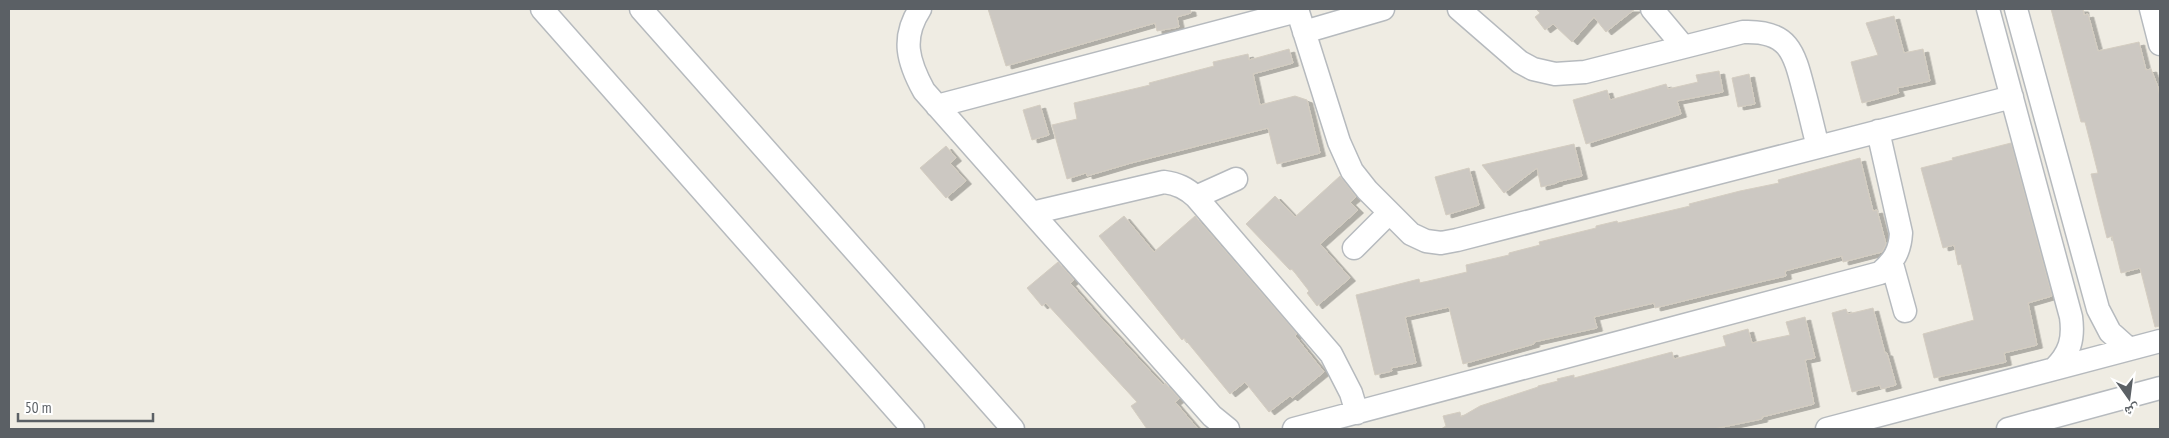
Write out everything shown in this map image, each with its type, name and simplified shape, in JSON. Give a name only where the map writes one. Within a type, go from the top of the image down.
[{"type":"street","points":[[542,9],[913,429]]},
{"type":"street","points":[[641,9],[1013,429]]},
{"type":"street","points":[[920,9],[915,16],[909,34],[908,53],[914,73],[924,90],[1212,416],[1228,429]]},
{"type":"street","points":[[937,106],[1299,17],[1383,9]]},
{"type":"street","points":[[1459,9],[1520,62],[1548,73],[1570,75],[1743,32],[1759,31],[1775,36],[1788,46],[1796,60],[1818,147]]},
{"type":"street","points":[[1652,9],[1683,46]]},
{"type":"street","points":[[1988,9],[2073,331],[2071,345],[2064,358],[2054,369]]},
{"type":"street","points":[[2016,9],[2098,309],[2110,332],[2129,349]]},
{"type":"street","points":[[2151,9],[2160,44]]},
{"type":"street","points":[[1299,17],[1343,155],[1359,181],[1412,234],[1426,241],[1442,243],[2012,97]]},
{"type":"street","points":[[1294,429],[1880,273],[1892,264],[1900,249],[1901,233],[1878,131]]},
{"type":"street","points":[[1196,197],[1236,179]]},
{"type":"street","points":[[1032,213],[1164,182],[1176,184],[1187,189],[1196,197],[1331,354],[1350,392],[1357,413]]},
{"type":"street","points":[[1354,248],[1389,213]]},
{"type":"street","points":[[1892,264],[1905,311]]},
{"type":"street","points":[[1827,429],[2160,340]]},
{"type":"street","points":[[2008,429],[2160,388]]},
{"type":"building","points":[[988,9],[1190,9],[1191,13],[1177,17],[1179,27],[1157,31],[1155,23],[1006,66]]},
{"type":"building","points":[[1536,9],[1635,9],[1606,32],[1594,17],[1572,42],[1553,24],[1545,30],[1535,17],[1540,13]]},
{"type":"building","points":[[2051,9],[2083,9],[2084,15],[2088,14],[2098,51],[2139,42],[2146,70],[2151,69],[2158,87],[2160,98],[2160,326],[2155,327],[2140,268],[2121,273],[2112,236],[2107,238],[2091,174],[2098,173],[2085,122],[2081,122]]},
{"type":"building","points":[[1894,16],[1904,53],[1923,49],[1930,81],[1897,88],[1899,93],[1862,103],[1851,62],[1878,55],[1866,23]]},
{"type":"building","points":[[1289,49],[1293,63],[1253,74],[1260,105],[1295,96],[1307,100],[1320,153],[1277,164],[1268,128],[1087,176],[1086,173],[1067,179],[1052,125],[1077,119],[1074,103],[1150,85],[1149,83],[1214,66],[1213,62],[1248,54],[1249,60]]},
{"type":"building","points":[[1719,71],[1723,92],[1677,101],[1681,114],[1586,144],[1573,100],[1607,90],[1610,100],[1666,84],[1668,89],[1698,82],[1696,75]]},
{"type":"building","points":[[1749,74],[1755,104],[1738,107],[1732,78]]},
{"type":"building","points":[[1040,105],[1049,135],[1032,140],[1023,110]]},
{"type":"building","points":[[2011,143],[2052,296],[2028,303],[2037,345],[2004,353],[2006,362],[1934,378],[1923,334],[1974,320],[1961,264],[1958,265],[1954,245],[1943,248],[1921,168]]},
{"type":"building","points":[[1574,144],[1582,176],[1541,187],[1537,168],[1504,193],[1482,165]]},
{"type":"building","points":[[946,146],[956,158],[950,163],[966,181],[946,198],[920,168]]},
{"type":"building","points":[[1860,158],[1873,211],[1877,210],[1886,244],[1882,252],[1843,262],[1842,256],[1785,271],[1786,276],[1655,308],[1654,303],[1594,317],[1597,328],[1534,342],[1534,344],[1463,364],[1449,307],[1405,317],[1416,363],[1391,368],[1392,371],[1375,375],[1356,295],[1419,279],[1420,283],[1467,272],[1466,265],[1509,255],[1509,253],[1540,245],[1539,242],[1596,228],[1596,226],[1617,221],[1618,223],[1690,206],[1689,204],[1740,191],[1779,183],[1778,180]]},
{"type":"building","points":[[1469,168],[1479,205],[1446,215],[1435,177]]},
{"type":"building","points":[[1340,176],[1356,197],[1350,202],[1358,210],[1320,244],[1350,278],[1317,306],[1307,293],[1309,291],[1292,269],[1290,270],[1246,224],[1275,196],[1295,217]]},
{"type":"building","points":[[1124,216],[1154,252],[1195,216],[1297,334],[1295,336],[1324,372],[1292,398],[1290,396],[1269,412],[1245,382],[1230,394],[1184,338],[1182,340],[1099,236]]},
{"type":"building","points":[[1058,262],[1074,280],[1070,283],[1099,316],[1163,385],[1165,383],[1178,397],[1179,399],[1175,402],[1198,429],[1147,429],[1131,406],[1137,402],[1046,303],[1042,306],[1027,288]]},
{"type":"building","points":[[1873,308],[1896,385],[1881,389],[1880,385],[1852,392],[1832,313],[1846,309],[1848,314]]},
{"type":"building","points":[[1805,317],[1815,358],[1805,360],[1814,404],[1762,417],[1762,419],[1713,429],[1441,429],[1446,426],[1443,416],[1460,412],[1461,417],[1480,406],[1558,381],[1557,379],[1574,375],[1574,378],[1672,352],[1674,359],[1726,346],[1723,336],[1748,329],[1752,343],[1790,335],[1786,322]]}]
